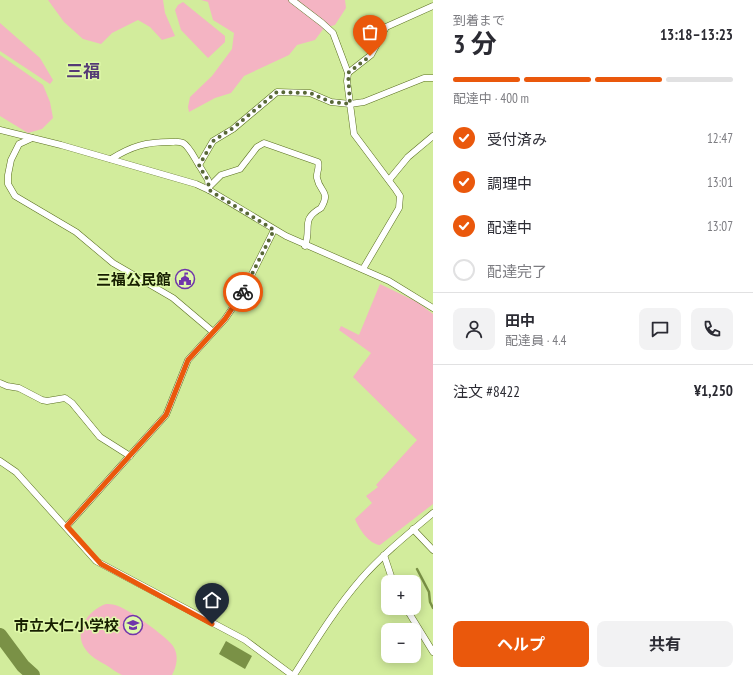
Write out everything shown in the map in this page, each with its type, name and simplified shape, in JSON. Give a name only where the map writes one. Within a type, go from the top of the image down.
[{"type":"street","points":[[292,0],[333,33],[348,73],[352,129],[356,139],[400,196],[399,208],[363,270]]},
{"type":"street","points":[[348,73],[371,55],[386,27],[433,6]]},
{"type":"street","points":[[199,166],[213,141],[233,128],[277,92],[310,93],[331,102],[350,104],[364,102],[424,78],[433,78]]},
{"type":"street","points":[[0,130],[111,159],[210,188],[274,230],[305,246],[394,284],[433,308]]},
{"type":"street","points":[[389,180],[408,157],[433,136]]},
{"type":"street","points":[[32,138],[19,144],[11,160],[8,184],[15,196],[76,232],[113,263],[173,298],[212,331]]},
{"type":"street","points":[[111,159],[122,152],[137,148],[144,143],[178,142],[184,144],[208,180],[210,188]]},
{"type":"street","points":[[210,188],[221,175],[240,169],[257,147],[264,143],[318,162],[317,181],[326,194],[326,198],[321,208],[313,212],[309,217],[308,235],[305,246]]},
{"type":"street","points":[[67,526],[166,415],[188,360],[212,331],[225,319],[242,294],[274,230]]},
{"type":"street","points":[[0,383],[19,388],[42,400],[52,401],[65,398],[72,403],[100,437],[130,456]]},
{"type":"street","points":[[0,461],[16,472],[101,564],[245,640],[293,675],[339,607],[360,580],[384,555],[433,513]]},
{"type":"street","points":[[413,530],[433,550]]},
{"type":"street","points":[[384,555],[391,575]]},
{"type":"street","points":[[410,615],[433,652]]},
{"type":"shaded area","points":[[48,0],[163,0],[165,13],[175,36],[162,40],[150,27],[138,20],[112,33],[101,44],[83,39],[64,22]]},
{"type":"shaded area","points":[[201,0],[345,0],[346,8],[335,25],[324,28],[315,40],[297,45],[289,55],[244,76],[231,93],[215,98],[189,112],[188,107],[190,97],[212,76],[232,49],[234,33],[213,20],[208,2]]},
{"type":"shaded area","points":[[183,2],[225,36],[225,42],[208,58],[181,30],[175,10],[178,5]]},
{"type":"shaded area","points":[[0,23],[40,58],[53,80],[50,84],[0,51]]},
{"type":"shaded area","points":[[0,55],[43,85],[50,102],[53,118],[42,129],[28,133],[0,116]]},
{"type":"shaded area","points":[[380,284],[417,302],[433,314],[433,504],[380,545],[368,539],[355,519],[372,503],[366,496],[378,487],[376,485],[417,440],[353,377],[371,353],[339,330],[341,326],[359,335]]},
{"type":"shaded area","points":[[106,604],[112,604],[128,611],[163,636],[173,646],[177,657],[172,675],[122,675],[95,659],[86,650],[82,643],[81,636],[81,629],[84,622],[93,611]]},
{"type":"shaded area","points":[[226,641],[252,656],[245,669],[219,654]]},
{"type":"waterway","points":[[417,569],[429,592],[430,602],[433,608]]},
{"type":"waterway","points":[[0,635],[23,666],[33,675]]},
{"type":"way so far","points":[[243,292],[274,230],[209,190],[210,186],[208,180],[199,166],[210,145],[213,141],[233,128],[277,92],[300,91],[310,93],[331,102],[350,104],[347,81],[348,73],[370,56]]},
{"type":"place","name":"三福公民館","points":[[185,279]]},
{"type":"place","name":"市立大仁小学校","points":[[133,625]]},
{"type":"district","name":"三福","points":[[83,71]]},
{"type":"route","points":[[212,624],[146,586],[101,564],[82,545],[67,526],[166,415],[188,360],[212,331],[225,319],[243,292]]}]
